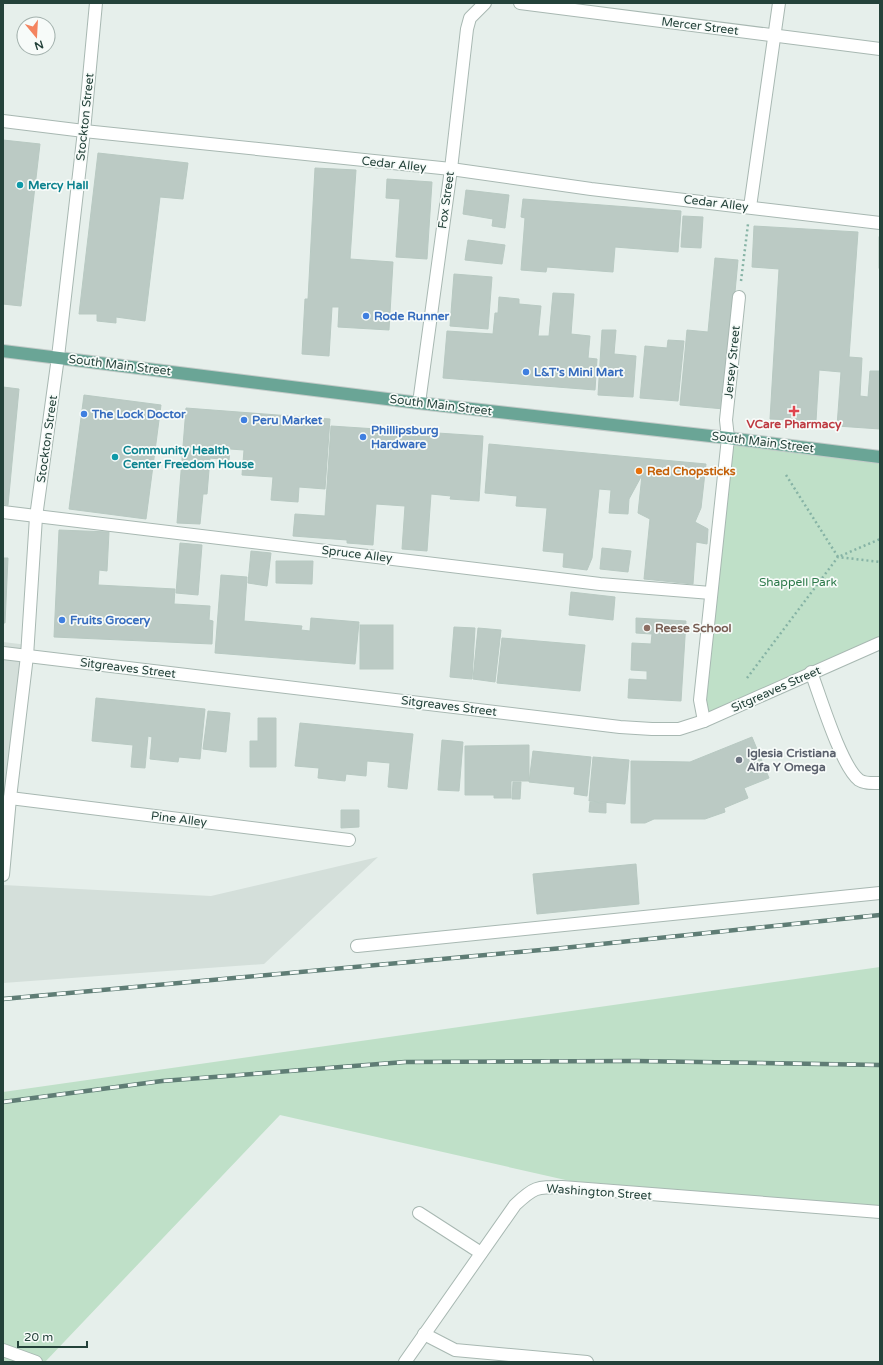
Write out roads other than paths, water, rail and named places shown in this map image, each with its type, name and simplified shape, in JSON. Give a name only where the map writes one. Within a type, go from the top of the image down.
[{"type":"main road","name":"South Main Street","points":[[3,351],[419,403],[880,457]]},
{"type":"street","name":"Stockton Street","points":[[3,875],[10,798],[27,656],[36,517],[58,357],[84,131],[96,3]]},
{"type":"street","name":"Fox Street","points":[[419,403],[451,170],[467,28],[470,18],[485,3]]},
{"type":"street","name":"Mercer Street","points":[[520,3],[880,49]]},
{"type":"street","points":[[750,208],[779,3]]},
{"type":"street","name":"Cedar Alley","points":[[3,121],[451,170],[591,189],[880,223]]},
{"type":"street","name":"Jersey Street","points":[[704,721],[700,700],[710,593],[728,438],[726,420],[739,297]]},
{"type":"street","name":"Spruce Alley","points":[[3,512],[600,584],[710,593]]},
{"type":"street","name":"Sitgreaves Street","points":[[3,653],[620,727],[679,729],[704,721],[880,642]]},
{"type":"street","points":[[811,672],[838,745],[848,767],[860,781],[867,783],[880,783]]},
{"type":"street","name":"Pine Alley","points":[[10,798],[349,840]]},
{"type":"street","points":[[357,946],[880,893]]},
{"type":"street","name":"Washington Street","points":[[405,1362],[515,1205],[529,1192],[542,1187],[562,1187],[880,1212]]},
{"type":"street","points":[[419,1213],[481,1253]]},
{"type":"street","points":[[424,1334],[455,1350],[587,1362]]},
{"type":"street","points":[[3,1350],[36,1362]]},
{"type":"railway","points":[[3,999],[563,948],[880,915]]},
{"type":"railway","points":[[3,1102],[162,1081],[405,1062],[636,1061],[880,1065]]},
{"type":"place","name":"Mercy Hall","points":[[20,185]]},
{"type":"place","name":"Rode Runner","points":[[366,316]]},
{"type":"place","name":"L&T's Mini Mart","points":[[526,372]]},
{"type":"place","name":"VCare Pharmacy","points":[[794,411]]},
{"type":"place","name":"The Lock Doctor","points":[[84,414]]},
{"type":"place","name":"Peru Market","points":[[244,420]]},
{"type":"place","name":"Phillipsburg Hardware","points":[[363,437]]},
{"type":"place","name":"Community Health Center Freedom House","points":[[115,457]]},
{"type":"place","name":"Red Chopsticks","points":[[639,471]]},
{"type":"place","name":"Fruits Grocery","points":[[62,620]]},
{"type":"place","name":"Reese School","points":[[647,628]]},
{"type":"place","name":"Iglesia Cristiana Alfa Y Omega","points":[[739,760]]},
{"type":"park label","name":"Shappell Park","points":[[798,582]]}]
